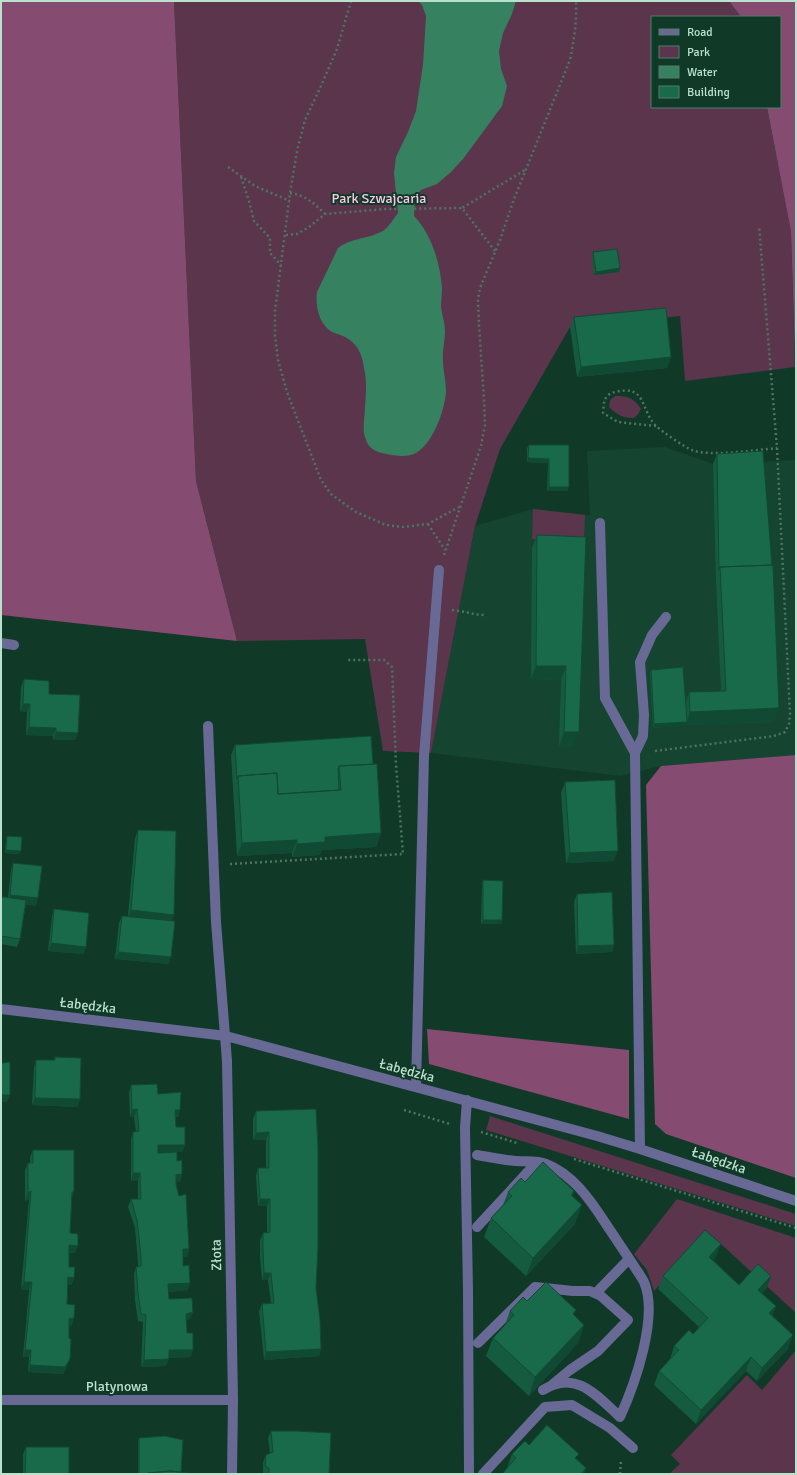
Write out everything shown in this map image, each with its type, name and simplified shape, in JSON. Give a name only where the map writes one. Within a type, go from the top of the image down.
[{"type":"street","points":[[600,522],[605,698],[635,753]]},
{"type":"street","points":[[416,1087],[424,756],[439,570]]},
{"type":"street","points":[[640,1149],[635,753],[643,736],[644,716],[640,662],[652,635],[666,617]]},
{"type":"street","points":[[1,643],[14,645]]},
{"type":"street","name":"Złota","points":[[208,726],[216,922],[226,1036],[233,1400],[232,1474]]},
{"type":"street","name":"Łabędzka","points":[[1,1009],[226,1036],[467,1100],[640,1149],[796,1201]]},
{"type":"street","points":[[467,1100],[465,1128],[469,1474]]},
{"type":"street","points":[[477,1155],[517,1161],[531,1160],[546,1164],[566,1175],[586,1196],[644,1282],[648,1298],[649,1315],[640,1366],[630,1395],[620,1417],[588,1388],[576,1383],[564,1382],[553,1384]]},
{"type":"street","points":[[477,1227],[537,1162]]},
{"type":"street","points":[[596,1293],[629,1259]]},
{"type":"street","points":[[478,1343],[535,1287],[573,1291],[590,1291],[601,1296],[628,1320],[598,1351],[543,1390]]},
{"type":"street","name":"Platynowa","points":[[1,1400],[233,1400]]},
{"type":"street","points":[[484,1474],[545,1407],[572,1405],[610,1428],[633,1448]]},
{"type":"path","points":[[351,1],[337,49],[305,120],[297,152],[290,193],[286,235],[275,311],[275,336],[278,360],[287,392],[321,480],[331,494],[343,504],[356,512],[386,525],[403,527],[428,524],[459,507]]},
{"type":"path","points":[[439,570],[459,507],[482,446],[484,425],[478,300],[480,288],[525,170],[570,60],[575,39],[577,18],[576,1]]},
{"type":"path","points":[[228,167],[255,186],[290,201]]},
{"type":"path","points":[[286,235],[297,234],[309,227],[325,214],[360,210],[462,208],[525,170]]},
{"type":"path","points":[[241,177],[254,221],[270,238],[270,253],[281,265]]},
{"type":"path","points":[[290,193],[304,197],[318,206],[325,214]]},
{"type":"path","points":[[462,208],[495,251]]},
{"type":"path","points":[[635,753],[774,736],[785,732],[789,724],[790,714],[777,448],[760,226]]},
{"type":"path","points":[[656,426],[618,422],[603,413],[604,399],[610,393],[623,390],[630,391],[642,398],[646,409],[656,426],[691,450],[703,453],[777,448]]},
{"type":"path","points":[[428,524],[445,550]]},
{"type":"path","points":[[436,607],[463,611],[474,615],[486,615]]},
{"type":"path","points":[[214,865],[403,854],[396,765],[392,667],[384,660],[346,660]]},
{"type":"path","points":[[404,1110],[523,1144]]},
{"type":"path","points":[[568,1158],[796,1228]]},
{"type":"path","points":[[616,1454],[621,1460],[620,1474]]},
{"type":"shaded area","points":[[1,1],[174,1],[196,481],[237,641],[1,615]]},
{"type":"shaded area","points":[[729,1],[796,1],[796,386],[791,232],[767,108],[781,108],[781,16],[740,16]]},
{"type":"shaded area","points":[[665,447],[713,464],[796,460],[796,755],[661,766],[620,776],[431,753],[475,526],[533,509],[590,515],[587,451]]},
{"type":"shaded area","points":[[796,755],[796,1178],[666,1134],[655,1124],[646,785],[661,766]]},
{"type":"shaded area","points":[[427,1029],[629,1050],[629,1119],[429,1064]]},
{"type":"green space","name":"Park Szwajcaria","points":[[174,1],[729,1],[740,16],[651,16],[651,108],[767,108],[791,232],[795,367],[685,381],[680,316],[570,327],[500,449],[475,526],[431,753],[383,751],[365,639],[237,641],[196,481]]},
{"type":"green space","points":[[615,396],[624,396],[636,402],[641,409],[638,414],[634,418],[620,416],[609,407],[610,400]]},
{"type":"green space","points":[[533,509],[585,515],[584,539],[532,539]]},
{"type":"green space","points":[[490,1116],[796,1214],[796,1226],[486,1130]]},
{"type":"green space","points":[[677,1199],[796,1238],[796,1313],[709,1233],[654,1291],[647,1270],[634,1254]]},
{"type":"green space","points":[[796,1350],[796,1474],[669,1474],[680,1464],[671,1455],[747,1375],[762,1390]]},
{"type":"water","points":[[418,1],[516,1],[503,33],[499,51],[501,69],[507,86],[502,106],[463,159],[451,172],[437,184],[421,190],[415,197],[414,216],[426,232],[434,250],[441,279],[441,307],[445,325],[443,365],[446,391],[443,408],[437,426],[427,443],[414,454],[400,456],[376,451],[370,447],[366,441],[364,426],[366,382],[362,357],[354,343],[345,337],[332,332],[321,320],[317,309],[317,292],[338,248],[348,242],[378,234],[389,225],[398,213],[394,173],[396,157],[416,111],[423,65],[426,16],[422,5]]},
{"type":"building","points":[[617,249],[620,268],[596,272],[593,252]]},
{"type":"building","points":[[666,308],[671,357],[581,367],[574,317]]},
{"type":"building","points":[[529,445],[569,445],[569,487],[549,487],[549,459],[528,458]]},
{"type":"building","points":[[763,451],[772,565],[720,567],[719,570],[717,454]]},
{"type":"building","points":[[537,535],[586,537],[579,732],[564,732],[566,666],[536,666]]},
{"type":"building","points":[[773,565],[779,708],[690,712],[689,692],[726,691],[720,567]]},
{"type":"building","points":[[683,667],[687,722],[654,724],[651,670]]},
{"type":"building","points":[[24,679],[49,681],[49,694],[80,695],[78,733],[56,732],[56,728],[29,727],[30,704],[23,704]]},
{"type":"building","points":[[371,736],[373,764],[339,766],[339,790],[278,794],[277,773],[238,776],[237,779],[235,745]]},
{"type":"building","points":[[377,764],[381,833],[325,837],[325,842],[297,844],[297,840],[242,843],[238,776],[277,773],[278,794],[341,790],[339,766]]},
{"type":"building","points":[[615,780],[618,851],[570,853],[565,782]]},
{"type":"building","points":[[138,830],[176,831],[174,915],[131,910]]},
{"type":"building","points":[[7,836],[22,837],[21,851],[6,850]]},
{"type":"building","points":[[13,863],[42,866],[38,898],[10,895]]},
{"type":"building","points":[[483,880],[503,881],[502,920],[483,920]]},
{"type":"building","points":[[612,892],[614,945],[578,946],[577,894]]},
{"type":"building","points":[[1,897],[26,900],[20,939],[1,936]]},
{"type":"building","points":[[54,909],[89,913],[86,947],[51,943]]},
{"type":"building","points":[[122,916],[175,921],[171,957],[118,952]]},
{"type":"building","points":[[1,1044],[2,1063],[10,1062],[10,1095],[1,1095]]},
{"type":"building","points":[[55,1057],[81,1058],[80,1099],[35,1098],[36,1060],[55,1060]]},
{"type":"building","points":[[157,1084],[158,1094],[181,1092],[180,1110],[175,1110],[176,1127],[185,1127],[185,1145],[158,1145],[158,1153],[177,1152],[177,1161],[182,1160],[182,1174],[176,1175],[176,1184],[179,1196],[186,1194],[189,1249],[183,1249],[183,1266],[189,1265],[190,1283],[168,1284],[169,1299],[192,1298],[193,1312],[186,1314],[187,1333],[193,1333],[193,1350],[169,1350],[169,1359],[144,1360],[146,1315],[141,1314],[138,1293],[136,1267],[141,1266],[141,1256],[137,1220],[131,1199],[141,1199],[140,1173],[133,1173],[133,1132],[139,1131],[137,1109],[132,1110],[131,1085]]},
{"type":"building","points":[[316,1109],[318,1147],[318,1246],[316,1288],[320,1320],[321,1349],[266,1352],[262,1304],[274,1303],[271,1273],[264,1273],[263,1249],[263,1233],[270,1232],[270,1199],[260,1199],[258,1168],[269,1168],[269,1132],[256,1133],[256,1111]]},
{"type":"building","points":[[33,1150],[74,1150],[74,1192],[72,1192],[70,1233],[78,1234],[78,1246],[69,1245],[69,1267],[75,1267],[74,1278],[68,1277],[67,1304],[75,1305],[74,1318],[69,1319],[69,1338],[71,1339],[70,1359],[65,1367],[30,1365],[31,1350],[25,1350],[32,1282],[24,1282],[31,1191],[28,1193],[28,1163],[33,1163]]},
{"type":"building","points":[[543,1162],[574,1191],[571,1195],[582,1205],[533,1258],[491,1218],[512,1196],[508,1192],[521,1178],[525,1182]]},
{"type":"building","points":[[705,1230],[721,1244],[709,1257],[739,1285],[758,1264],[771,1276],[758,1290],[776,1306],[769,1313],[793,1335],[762,1368],[751,1357],[701,1410],[659,1371],[679,1350],[674,1346],[689,1330],[693,1334],[708,1318],[663,1276]]},
{"type":"building","points":[[546,1282],[576,1310],[573,1314],[584,1325],[535,1377],[493,1338],[514,1315],[510,1311],[523,1297],[527,1301]]},
{"type":"building","points":[[547,1425],[579,1454],[575,1458],[586,1468],[581,1474],[502,1474],[516,1458],[512,1454],[525,1441],[529,1445]]},
{"type":"building","points":[[271,1431],[331,1433],[329,1474],[269,1474],[269,1468],[265,1466],[266,1455],[273,1452]]},
{"type":"building","points":[[165,1436],[183,1440],[181,1472],[170,1471],[139,1474],[139,1438]]},
{"type":"building","points":[[26,1447],[69,1447],[69,1474],[25,1474]]},
{"type":"building","points":[[170,1471],[189,1474],[148,1474],[148,1473]]}]
